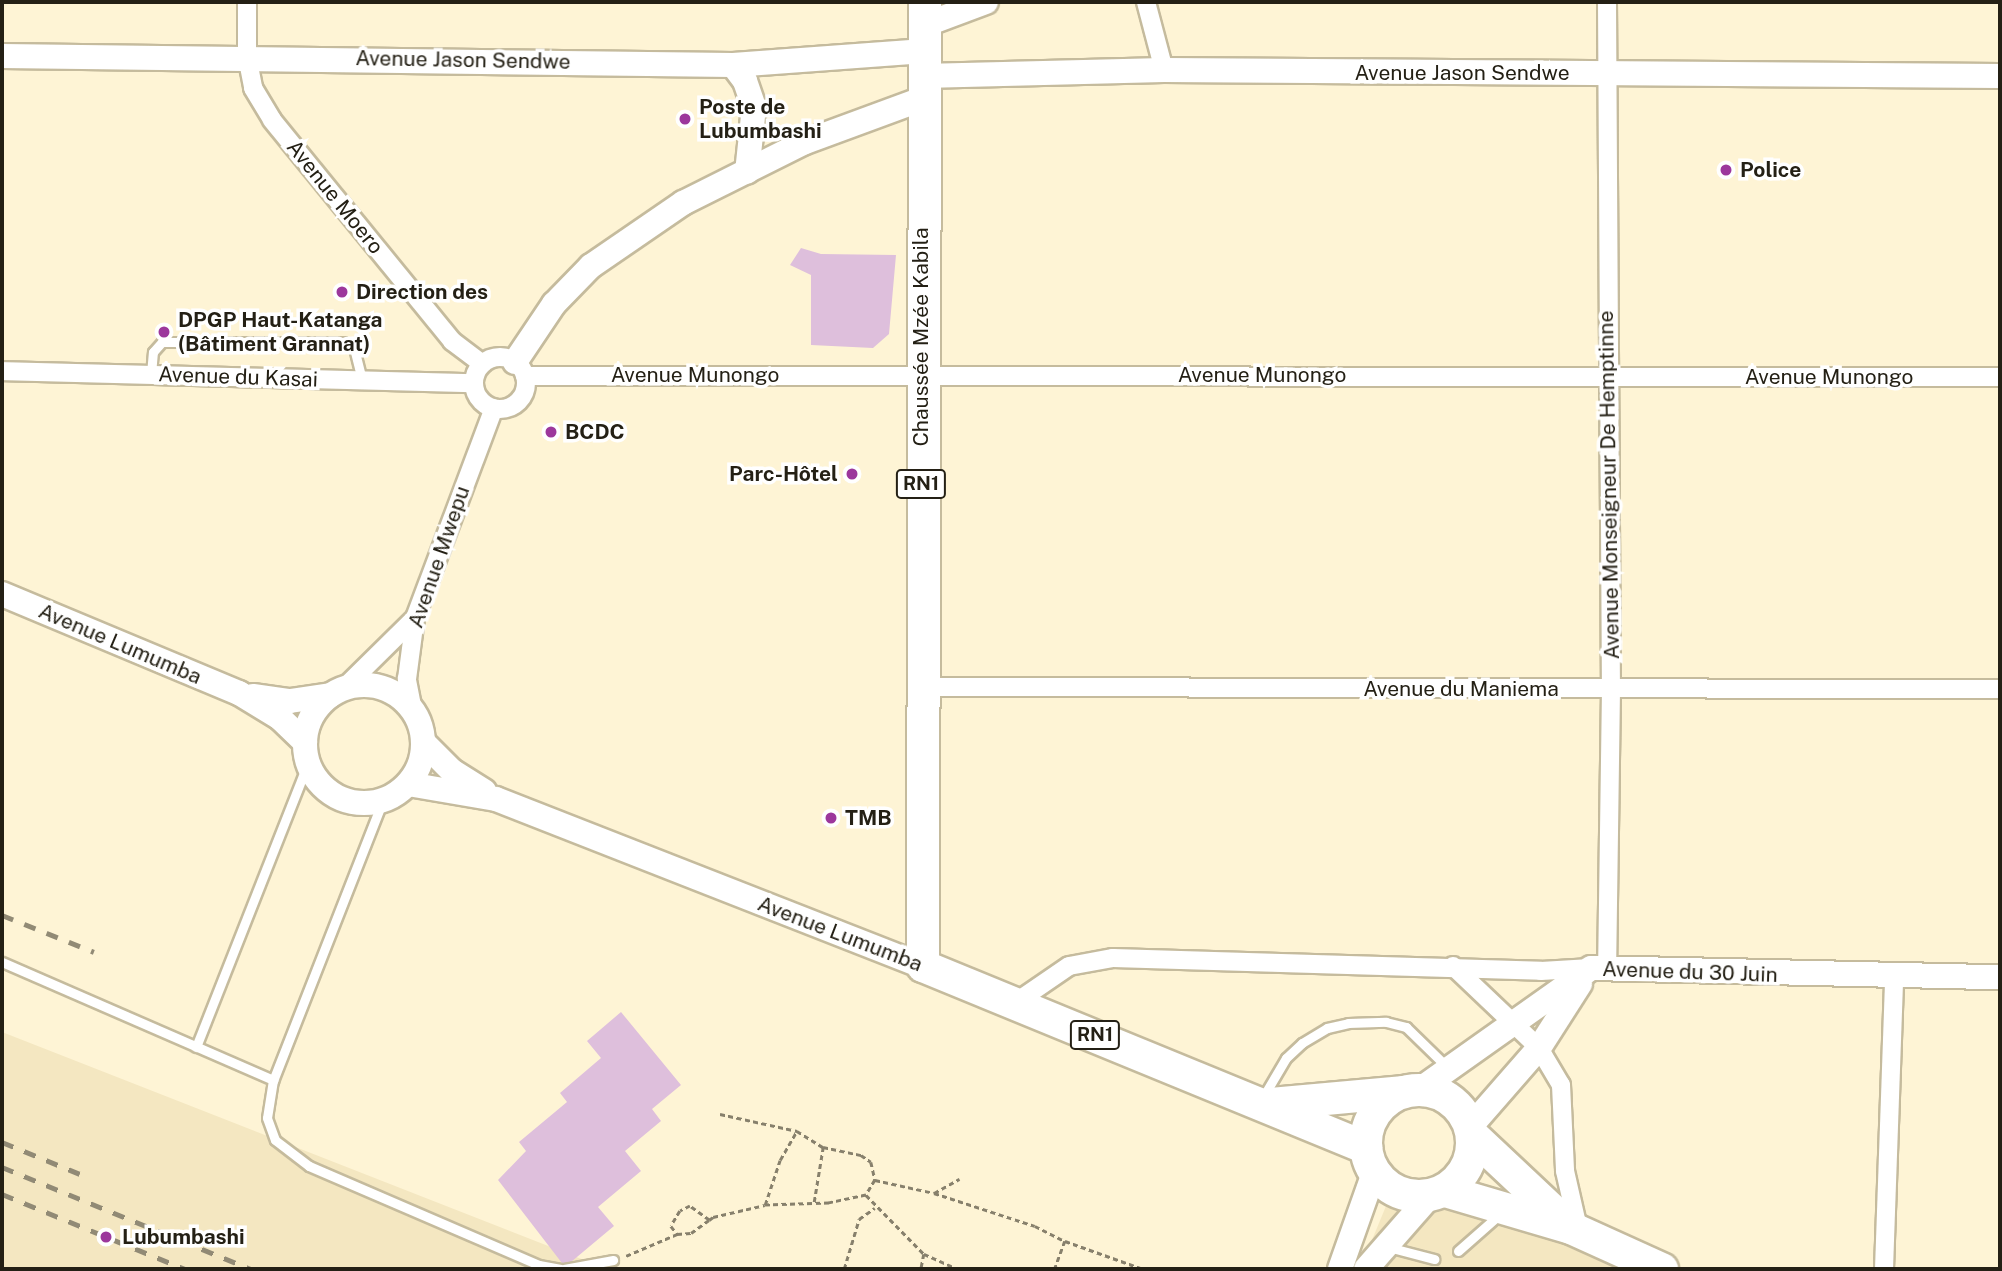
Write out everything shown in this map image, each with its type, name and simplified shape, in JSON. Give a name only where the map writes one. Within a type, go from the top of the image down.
[{"type":"highway","name":"Chaussée Mzée Kabila","points":[[923,51],[923,966]]},
{"type":"highway","name":"Avenue Lumumba","points":[[923,966],[1263,1103],[1370,1160],[1398,1193],[1437,1193],[1506,1209],[1575,1230],[1662,1269]]},
{"type":"highway","name":"Avenue Lumumba","points":[[1263,1103],[1412,1091],[1451,1100],[1471,1131],[1575,1230]]},
{"type":"highway","points":[[1370,1160],[1376,1113],[1412,1091]]},
{"type":"highway","points":[[1437,1193],[1467,1167],[1471,1131]]},
{"type":"main road","points":[[520,369],[554,304],[591,266],[683,203],[805,142],[986,2]]},
{"type":"main road","name":"Avenue Jason Sendwe","points":[[2,56],[247,56],[733,65],[923,51],[1164,70],[2000,76]]},
{"type":"main road","points":[[733,65],[745,81],[754,107],[747,172]]},
{"type":"main road","name":"Avenue Lumumba","points":[[2,594],[239,693]]},
{"type":"main road","points":[[376,686],[397,695],[413,710],[423,742],[419,765],[408,784],[383,800],[360,803],[337,797],[319,783],[307,753],[280,718],[239,693],[290,701],[376,686]]},
{"type":"main road","points":[[307,753],[315,712],[336,692]]},
{"type":"main road","points":[[423,742],[453,771],[496,799]]},
{"type":"main road","name":"Avenue Lumumba","points":[[408,784],[496,799],[923,966]]},
{"type":"main road","points":[[1471,1131],[1546,1058],[1599,969]]},
{"type":"main road","name":"Avenue du 30 Juin","points":[[1412,1091],[1599,969],[1894,978],[2000,977]]},
{"type":"main road","points":[[1340,1269],[1370,1160]]},
{"type":"main road","points":[[1366,1269],[1437,1193]]},
{"type":"street","name":"Avenue Moero","points":[[247,2],[247,56],[253,88],[272,120],[452,341],[481,364]]},
{"type":"street","points":[[1146,2],[1164,70]]},
{"type":"street","name":"Avenue Monseigneur De Hemptinne","points":[[1599,969],[1611,689],[1606,377],[1606,2]]},
{"type":"street","points":[[498,357],[520,369],[525,387],[514,404],[494,408],[479,399],[474,383],[481,364],[498,357]]},
{"type":"street","name":"Avenue Munongo","points":[[520,369],[1606,377],[2000,377]]},
{"type":"street","name":"Avenue du Kasai","points":[[2,371],[474,383]]},
{"type":"street","name":"Avenue Mwepu","points":[[413,710],[407,679],[415,618],[494,408]]},
{"type":"street","points":[[336,692],[415,618]]},
{"type":"street","name":"Avenue du Maniema","points":[[922,687],[2000,689]]},
{"type":"street","points":[[1015,1003],[1069,966],[1113,958],[1599,969]]},
{"type":"street","points":[[1453,966],[1516,1025],[1546,1058],[1561,1085],[1566,1179],[1575,1230]]},
{"type":"street","points":[[1884,1269],[1894,978]]},
{"type":"lane","points":[[151,374],[153,352],[162,342],[343,342],[354,348],[362,380]]},
{"type":"lane","points":[[196,1047],[307,753]]},
{"type":"lane","points":[[383,800],[273,1080],[267,1118],[275,1140],[294,1157],[540,1265],[562,1269],[613,1260]]},
{"type":"lane","points":[[2,962],[273,1080]]},
{"type":"lane","points":[[1263,1103],[1286,1058],[1302,1043],[1327,1028],[1348,1023],[1386,1022],[1406,1027],[1448,1069]]},
{"type":"lane","points":[[1458,1251],[1506,1209]]},
{"type":"lane","points":[[1385,1246],[1434,1259]]},
{"type":"path","points":[[720,1114],[797,1131],[823,1147],[861,1155],[871,1162],[874,1180],[866,1195]]},
{"type":"path","points":[[765,1205],[780,1160],[797,1131]]},
{"type":"path","points":[[814,1203],[823,1147]]},
{"type":"path","points":[[934,1192],[959,1179]]},
{"type":"path","points":[[874,1180],[934,1192],[1035,1226],[1065,1241],[1143,1269]]},
{"type":"path","points":[[613,1260],[677,1234],[691,1233],[709,1220],[765,1205],[814,1203],[866,1195]]},
{"type":"path","points":[[866,1195],[875,1208],[924,1254],[957,1269]]},
{"type":"path","points":[[677,1234],[671,1226],[680,1211],[690,1206],[709,1220]]},
{"type":"path","points":[[844,1269],[859,1219],[875,1208]]},
{"type":"path","points":[[1055,1269],[1065,1241]]},
{"type":"path","points":[[921,1269],[924,1254]]},
{"type":"shaded area","points":[[801,248],[821,254],[896,255],[889,334],[873,348],[811,345],[811,275],[790,265]]},
{"type":"shaded area","points":[[621,1012],[681,1085],[652,1109],[661,1121],[625,1151],[641,1171],[598,1207],[614,1226],[565,1267],[498,1180],[526,1151],[519,1142],[567,1102],[560,1093],[601,1058],[587,1041]]},
{"type":"shaded area","points":[[2,1032],[607,1269],[2,1269]]},
{"type":"shaded area","points":[[1398,1177],[1625,1269],[1360,1269]]},
{"type":"railway","points":[[2,915],[94,952]]},
{"type":"railway","points":[[2,1142],[80,1174]]},
{"type":"railway","points":[[2,1167],[251,1269]]},
{"type":"railway","points":[[2,1194],[185,1269]]},
{"type":"place","name":"Poste de Lubumbashi","points":[[685,119]]},
{"type":"place","name":"Police","points":[[1726,170]]},
{"type":"place","name":"Direction des","points":[[342,292]]},
{"type":"place","name":"DPGP Haut-Katanga (Bâtiment Grannat)","points":[[164,332]]},
{"type":"place","name":"BCDC","points":[[551,432]]},
{"type":"place","name":"Parc-Hôtel","points":[[852,474]]},
{"type":"place","name":"TMB","points":[[831,818]]},
{"type":"place","name":"Lubumbashi","points":[[106,1237]]}]
